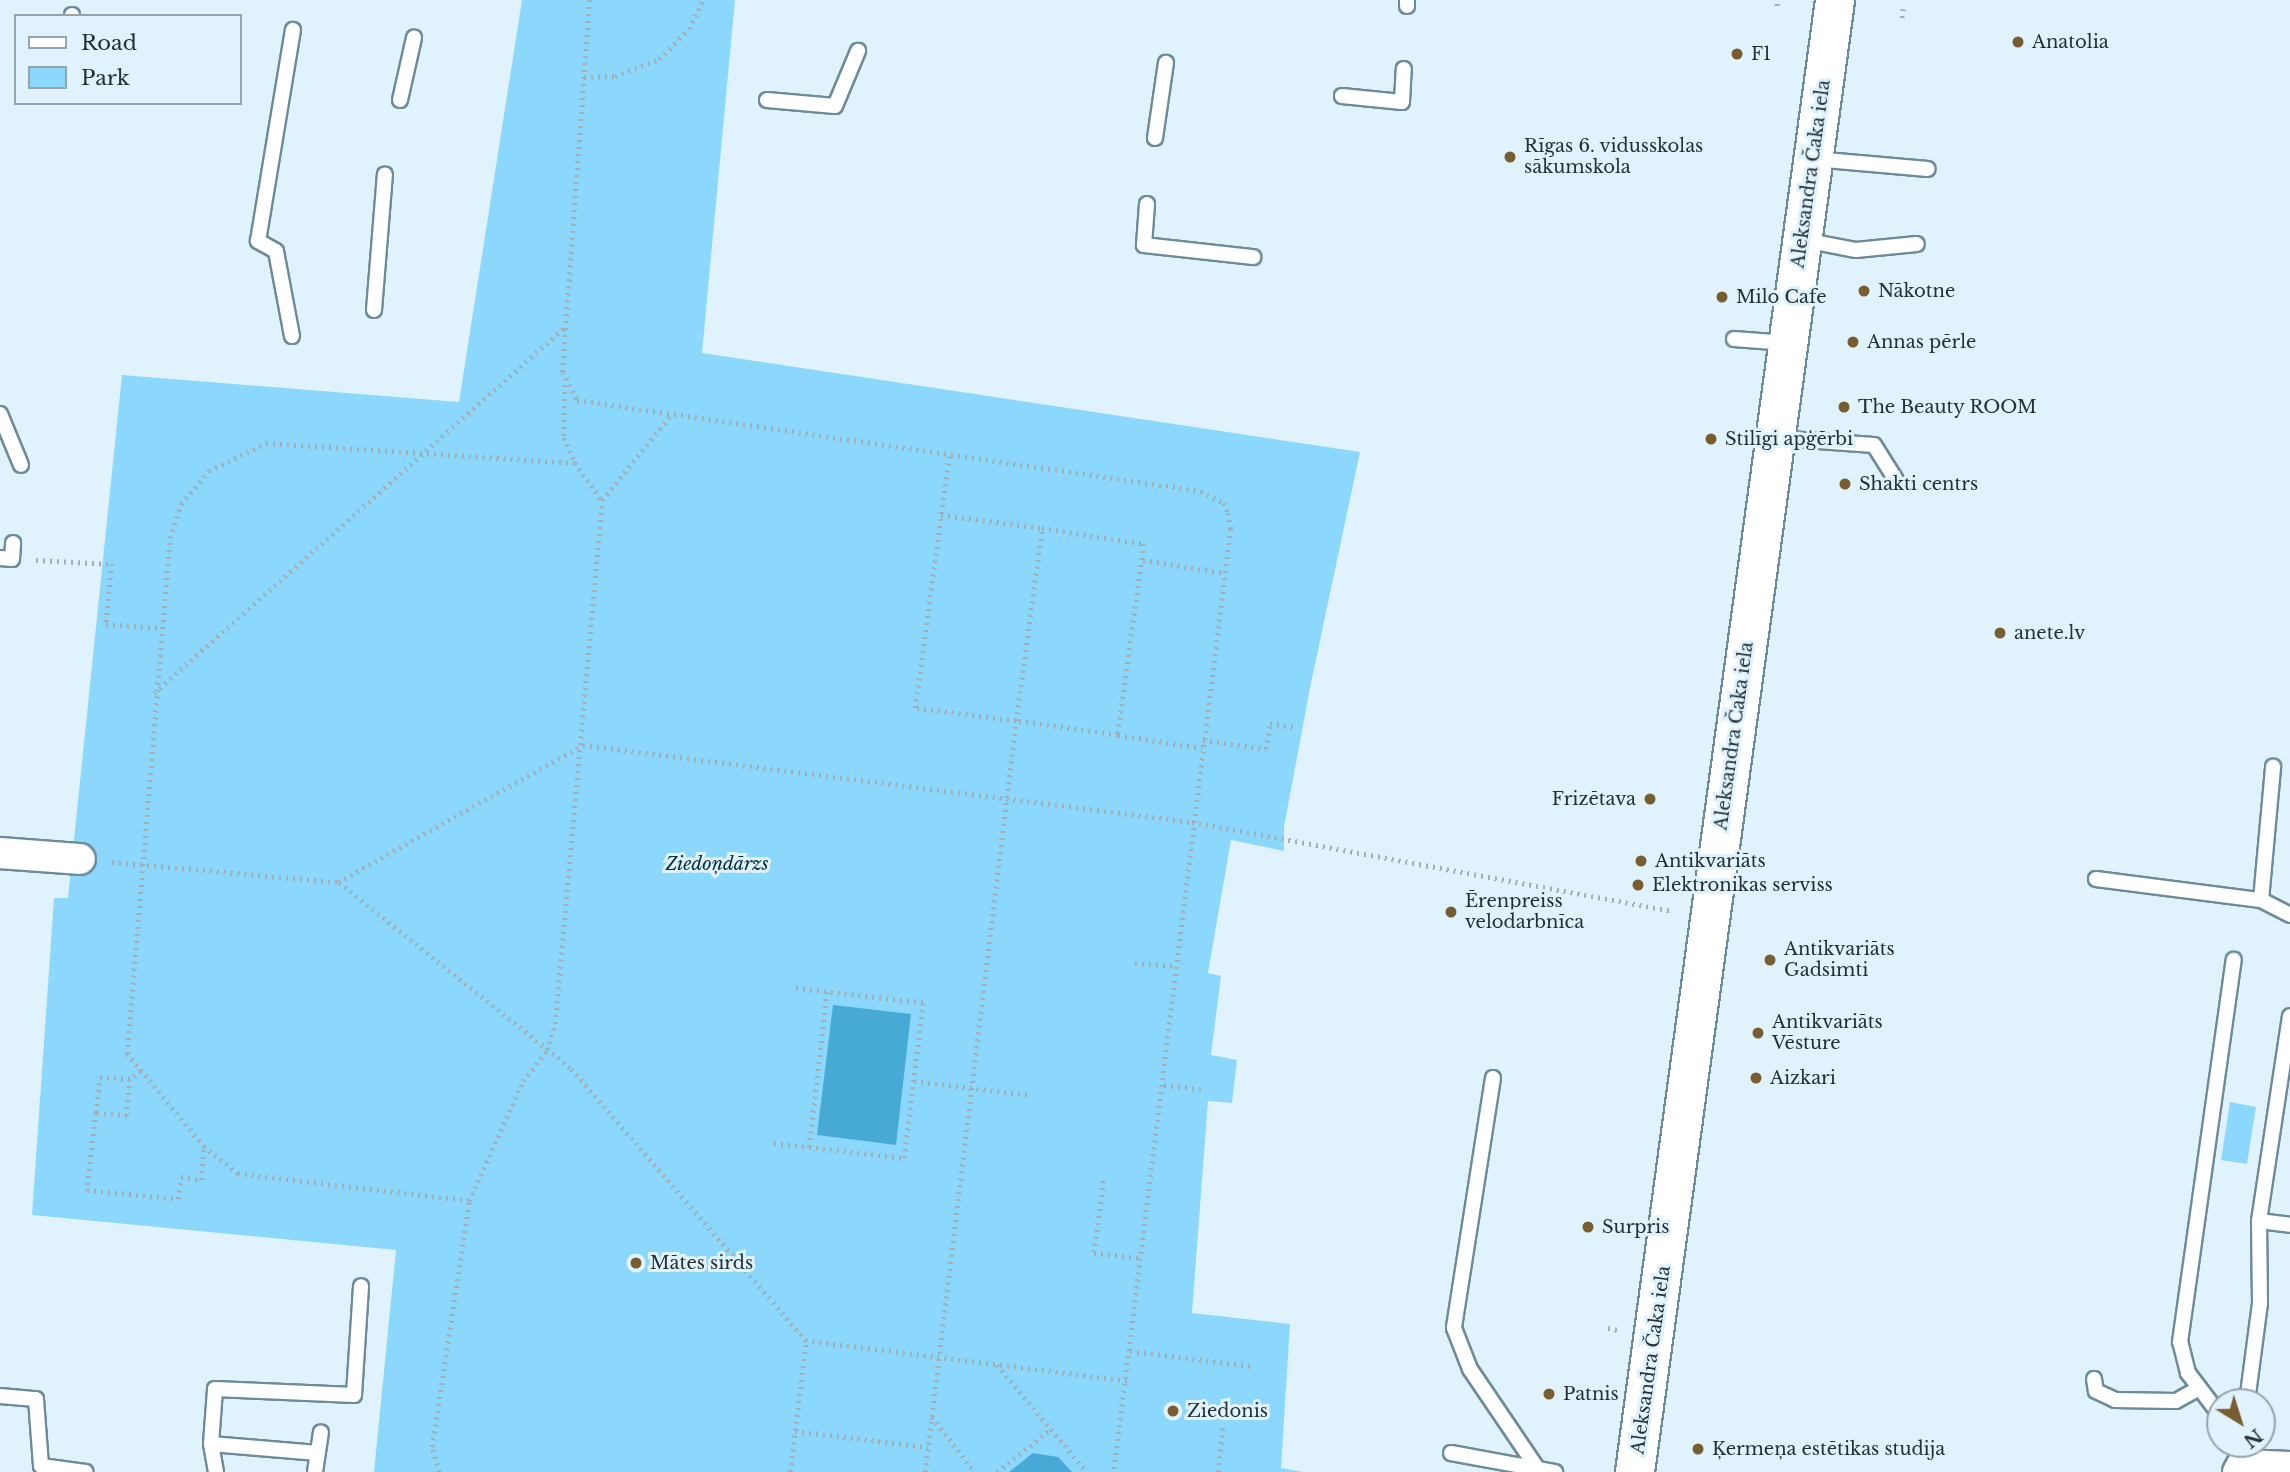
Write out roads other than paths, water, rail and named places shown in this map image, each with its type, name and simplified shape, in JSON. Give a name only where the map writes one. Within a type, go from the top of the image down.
[{"type":"main road","name":"Aleksandra Čaka iela","points":[[1635,1472],[1708,918],[1835,0]]},
{"type":"street","points":[[0,853],[80,859]]},
{"type":"street","points":[[2241,1460],[2290,1467]]},
{"type":"lane","points":[[292,336],[276,251],[258,241],[293,30]]},
{"type":"lane","points":[[400,100],[414,38]]},
{"type":"lane","points":[[767,100],[835,106],[858,51]]},
{"type":"lane","points":[[1155,138],[1166,63]]},
{"type":"lane","points":[[1342,96],[1402,102],[1404,69]]},
{"type":"lane","points":[[1813,159],[1928,169]]},
{"type":"lane","points":[[374,310],[385,174]]},
{"type":"lane","points":[[1147,204],[1144,245],[1253,257]]},
{"type":"lane","points":[[1802,240],[1856,250],[1917,244]]},
{"type":"lane","points":[[1734,339],[1788,343]]},
{"type":"lane","points":[[0,414],[22,465]]},
{"type":"lane","points":[[1775,438],[1874,446],[1896,480]]},
{"type":"lane","points":[[6,558],[13,543]]},
{"type":"lane","points":[[2261,900],[2273,767]]},
{"type":"lane","points":[[2096,879],[2261,900],[2290,915]]},
{"type":"lane","points":[[2206,1397],[2184,1364],[2180,1342],[2234,960]]},
{"type":"lane","points":[[2249,1388],[2260,1303],[2259,1221],[2290,1016]]},
{"type":"lane","points":[[1493,1078],[1454,1328],[1470,1369],[1537,1468]]},
{"type":"lane","points":[[2259,1221],[2290,1225]]},
{"type":"lane","points":[[216,1472],[211,1444],[215,1389],[354,1395],[361,1286]]},
{"type":"lane","points":[[2094,1380],[2096,1391],[2115,1399],[2176,1401],[2199,1388]]},
{"type":"lane","points":[[0,1396],[36,1399],[41,1466],[86,1472]]},
{"type":"lane","points":[[316,1472],[321,1432]]},
{"type":"lane","points":[[211,1444],[318,1453]]},
{"type":"lane","points":[[1451,1453],[1555,1472]]},
{"type":"place","name":"Anatolia","points":[[2018,42]]},
{"type":"place","name":"F1","points":[[1737,54]]},
{"type":"place","name":"Rīgas 6. vidusskolas sākumskola","points":[[1510,157]]},
{"type":"place","name":"Nākotne","points":[[1864,291]]},
{"type":"place","name":"Milo Cafe","points":[[1722,297]]},
{"type":"place","name":"Annas pērle","points":[[1853,342]]},
{"type":"place","name":"The Beauty ROOM","points":[[1844,407]]},
{"type":"place","name":"Stilīgi apģērbi","points":[[1711,439]]},
{"type":"place","name":"Shakti centrs","points":[[1845,484]]},
{"type":"place","name":"anete.lv","points":[[2000,633]]},
{"type":"place","name":"Frizētava","points":[[1650,799]]},
{"type":"place","name":"Antikvariāts","points":[[1641,861]]},
{"type":"place","name":"Elektronikas serviss","points":[[1638,885]]},
{"type":"place","name":"Ērenpreiss velodarbnīca","points":[[1451,912]]},
{"type":"place","name":"Antikvariāts Gadsimti","points":[[1770,960]]},
{"type":"place","name":"Antikvariāts Vēsture","points":[[1758,1033]]},
{"type":"place","name":"Aizkari","points":[[1756,1078]]},
{"type":"place","name":"Surpris","points":[[1588,1227]]},
{"type":"place","name":"Mātes sirds","points":[[636,1263]]},
{"type":"place","name":"Patnis","points":[[1549,1394]]},
{"type":"place","name":"Ziedonis","points":[[1173,1411]]},
{"type":"place","name":"Ķermeņa estētikas studija","points":[[1698,1449]]},
{"type":"park label","name":"Ziedoņdārzs","points":[[717,864]]}]
